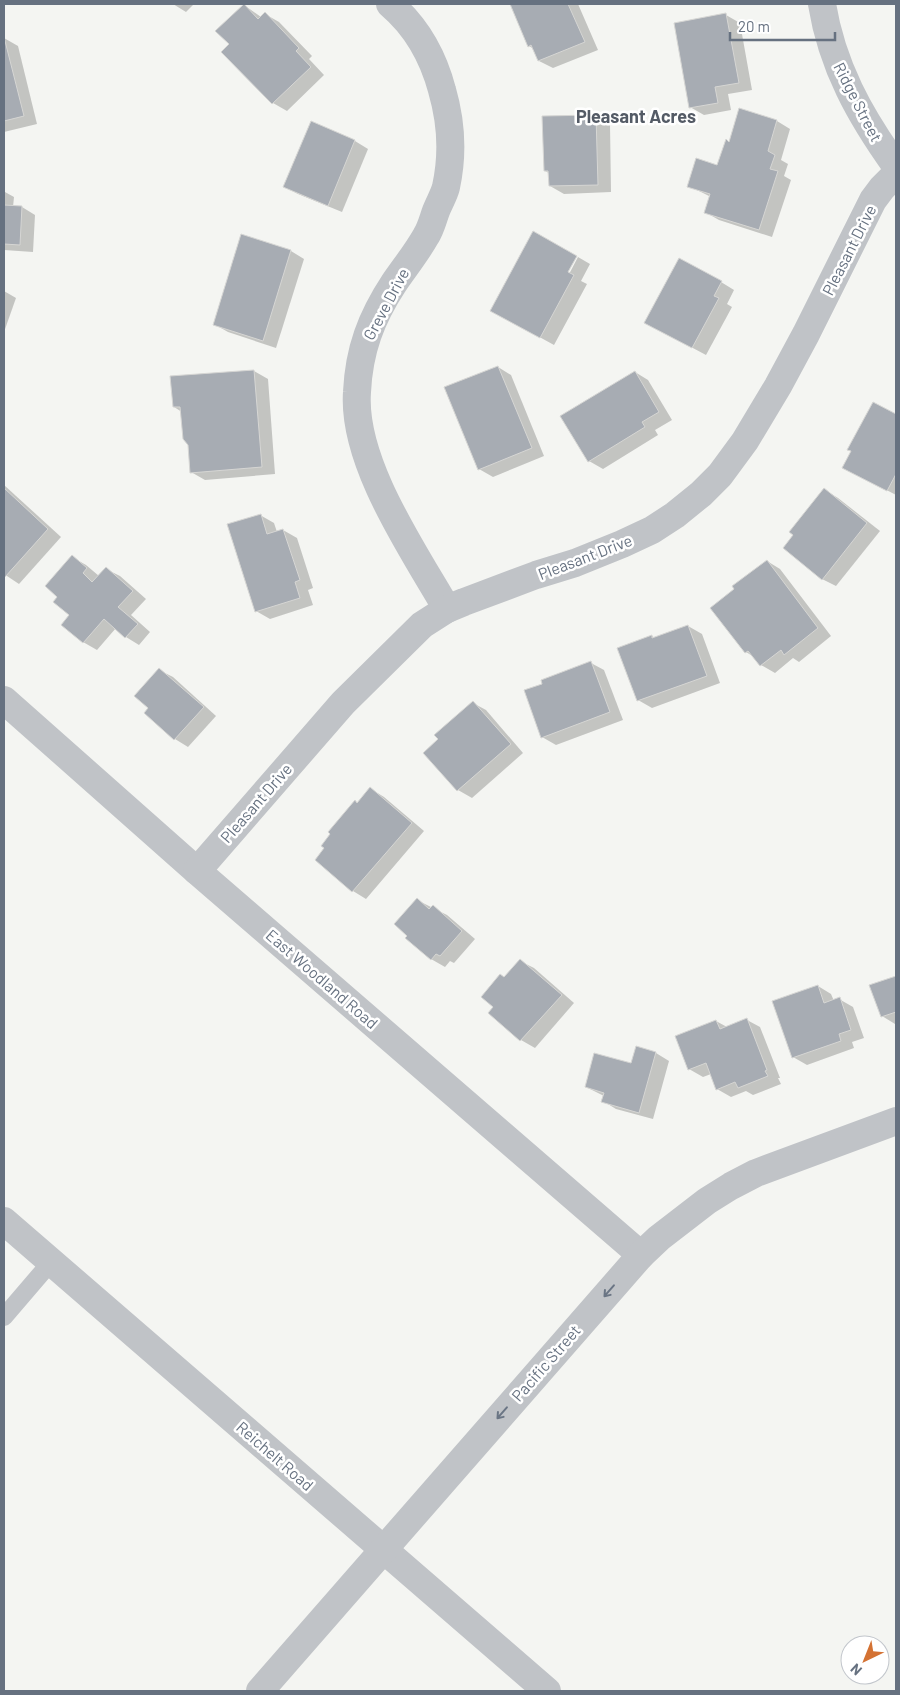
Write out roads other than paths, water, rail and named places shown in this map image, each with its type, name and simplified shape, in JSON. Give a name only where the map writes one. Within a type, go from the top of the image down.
[{"type":"street","name":"Greve Drive","points":[[390,4],[418,34],[436,67],[447,107],[451,146],[446,187],[427,235],[393,285],[372,323],[364,344],[356,393],[357,418],[367,458],[387,502],[446,609]]},
{"type":"street","name":"Ridge Street","points":[[822,4],[825,27],[841,75],[871,131],[896,166]]},
{"type":"street","name":"Pleasant Drive","points":[[198,871],[343,703],[422,625],[446,609],[536,575],[575,563],[652,530],[675,515],[720,475],[745,441],[806,334],[873,200],[896,174]]},
{"type":"street","name":"East Woodland Road","points":[[4,700],[198,871],[642,1255]]},
{"type":"street","name":"Pacific Street","points":[[260,1691],[383,1549],[659,1238],[707,1201],[756,1173],[896,1121]]},
{"type":"street","name":"Reichelt Road","points":[[4,1221],[547,1691]]},
{"type":"lane","points":[[4,1317],[51,1262]]},
{"type":"district","name":"Pleasant Acres","points":[[636,117]]}]
